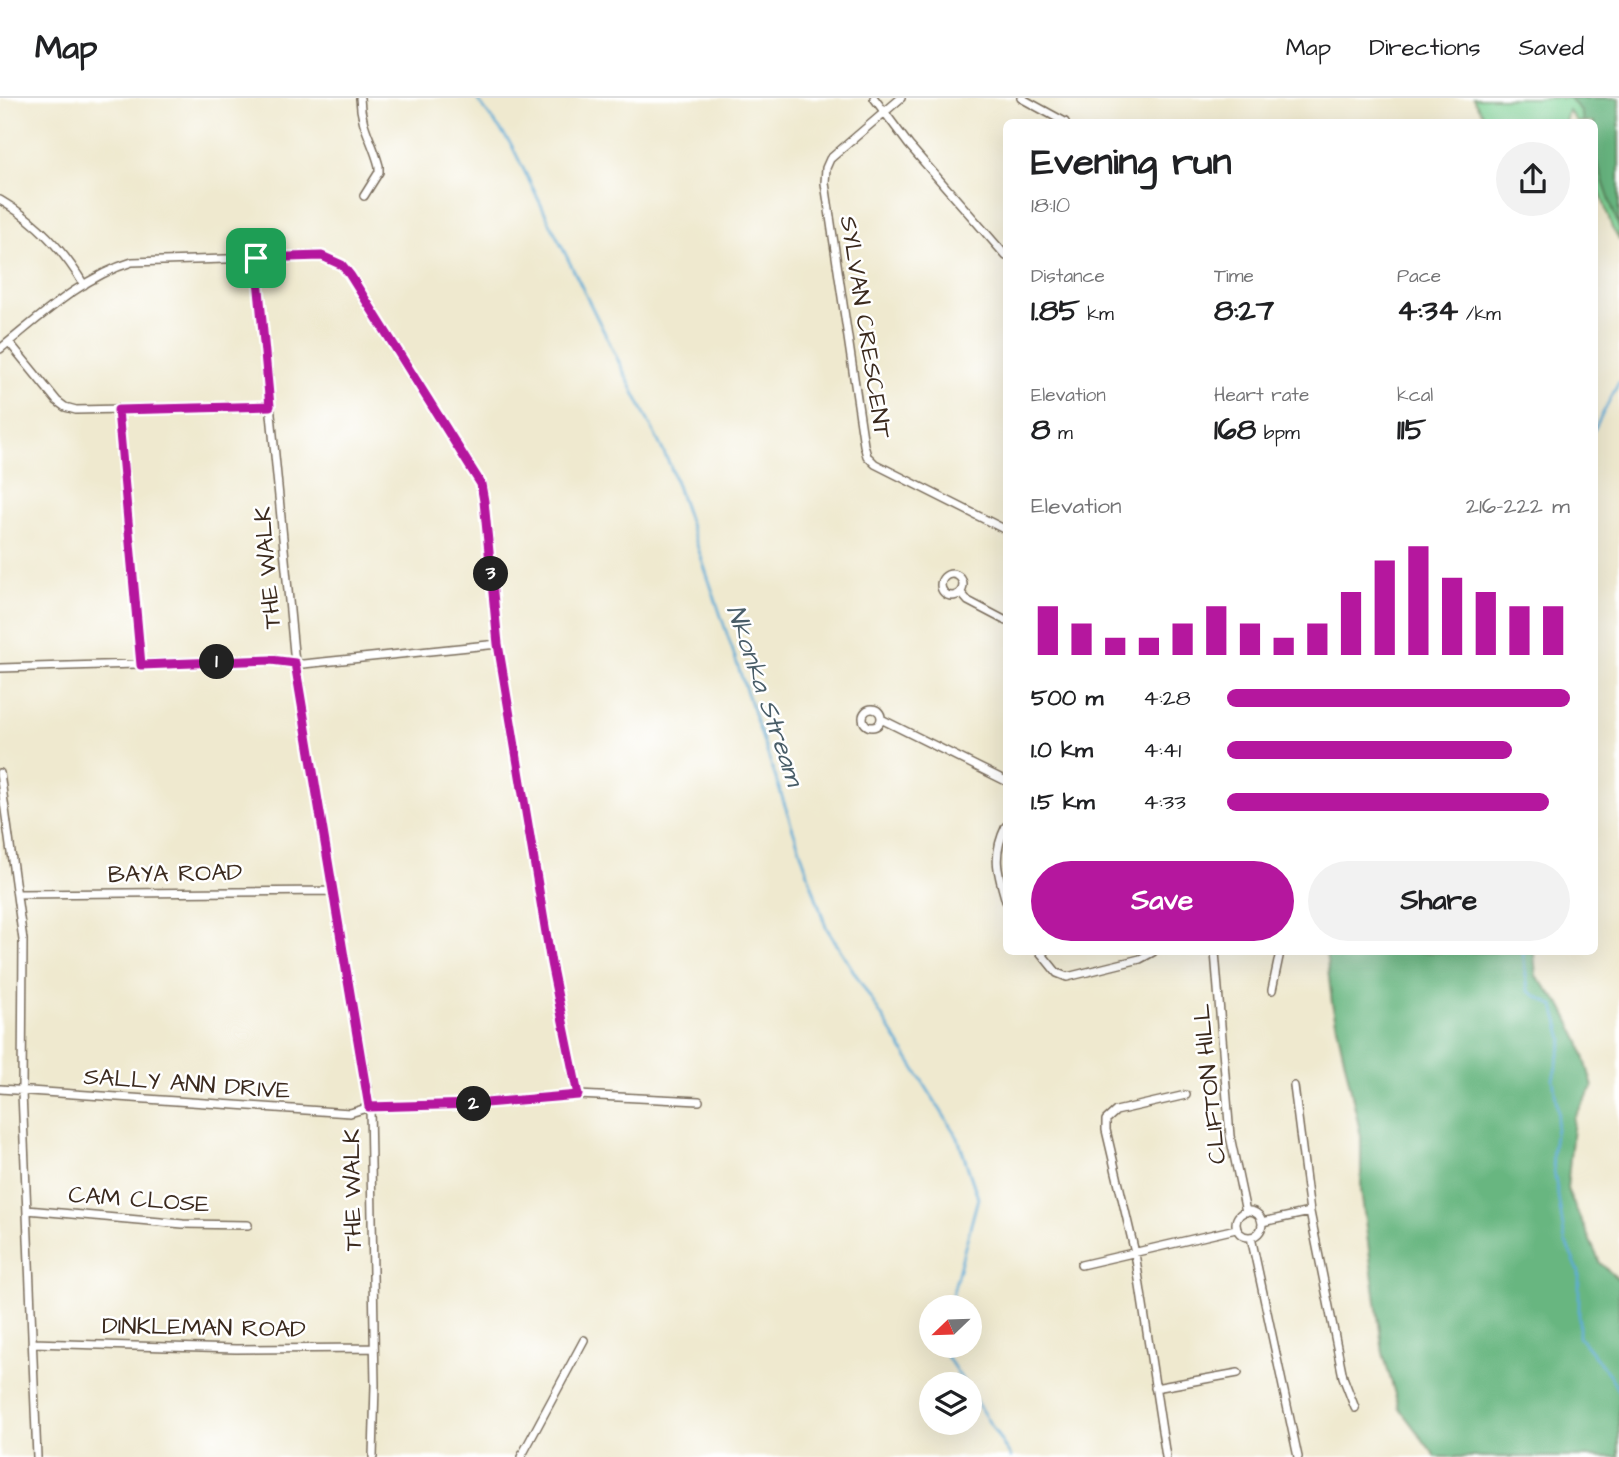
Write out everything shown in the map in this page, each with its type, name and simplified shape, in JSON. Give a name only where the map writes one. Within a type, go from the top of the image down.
[{"type":"street","points":[[360,98],[360,118],[379,166],[379,172],[364,196]]},
{"type":"street","points":[[874,98],[1003,252]]},
{"type":"street","points":[[884,113],[901,98]]},
{"type":"street","points":[[1021,98],[1060,119]]},
{"type":"street","name":"SYLVAN CRESCENT","points":[[884,113],[830,159],[825,168],[825,183],[867,456],[875,464],[1003,528]]},
{"type":"street","points":[[0,200],[44,233],[59,249],[83,285]]},
{"type":"street","points":[[0,349],[83,285],[106,270],[132,262],[322,256],[342,265],[430,399],[481,484],[498,644],[551,963],[578,1095]]},
{"type":"street","name":"THE WALK","points":[[256,258],[295,663],[369,1107],[374,1349],[373,1457]]},
{"type":"street","points":[[9,342],[48,392],[65,407],[76,410],[270,406]]},
{"type":"street","points":[[118,410],[141,665]]},
{"type":"street","points":[[961,593],[968,601],[1003,619]]},
{"type":"street","points":[[0,668],[271,660],[295,663],[498,644]]},
{"type":"street","points":[[881,719],[1003,780]]},
{"type":"street","points":[[0,774],[23,956],[22,1092],[37,1457]]},
{"type":"street","points":[[1003,834],[996,851],[996,861],[1003,889]]},
{"type":"street","name":"BAYA ROAD","points":[[17,894],[334,891]]},
{"type":"street","points":[[1042,955],[1057,973],[1067,977],[1147,955]]},
{"type":"street","name":"CLIFTON HILL","points":[[1215,955],[1230,1136],[1246,1212]]},
{"type":"street","points":[[1272,990],[1279,955]]},
{"type":"street","points":[[1294,1086],[1310,1212],[1343,1377],[1355,1408]]},
{"type":"street","name":"SALLY ANN DRIVE","points":[[0,1089],[350,1113],[369,1107],[474,1104],[578,1095],[699,1101]]},
{"type":"street","points":[[1166,1457],[1135,1253],[1106,1120],[1116,1111],[1186,1095]]},
{"type":"street","name":"CAM CLOSE","points":[[27,1210],[183,1224],[248,1225]]},
{"type":"street","points":[[1246,1212],[1254,1212],[1262,1222],[1258,1234],[1251,1237],[1242,1236],[1236,1229],[1236,1220],[1246,1212]]},
{"type":"street","points":[[1262,1222],[1310,1212]]},
{"type":"street","points":[[1082,1265],[1236,1229]]},
{"type":"street","points":[[1251,1237],[1298,1457]]},
{"type":"street","points":[[521,1457],[584,1340]]},
{"type":"street","name":"DINKLEMAN ROAD","points":[[32,1343],[236,1349],[374,1349]]},
{"type":"street","points":[[1155,1388],[1238,1373]]},
{"type":"green space","points":[[1473,98],[1619,98],[1619,239],[1612,228],[1598,184],[1598,119],[1575,119],[1568,110],[1566,119],[1485,119]]},
{"type":"green space","points":[[1570,98],[1619,98],[1619,228],[1598,166],[1598,119],[1583,119]]},
{"type":"green space","points":[[1326,955],[1534,955],[1536,976],[1562,1006],[1580,1042],[1593,1087],[1574,1118],[1567,1189],[1600,1263],[1619,1280],[1619,1457],[1436,1457],[1399,1408],[1383,1353],[1361,1191],[1361,1136],[1332,1003]]},
{"type":"waterway","name":"Nkonka Stream","points":[[476,98],[511,144],[670,465],[826,927],[958,1138],[978,1198],[952,1295]]},
{"type":"waterway","points":[[1598,422],[1619,382]]},
{"type":"waterway","points":[[1523,955],[1528,991],[1554,1006],[1563,1039],[1553,1079],[1558,1113],[1552,1157],[1565,1241],[1579,1272],[1579,1337],[1609,1374],[1619,1392]]},
{"type":"waterway","name":"Nkonka Stream","points":[[948,1358],[957,1372]]},
{"type":"waterway","name":"Nkonka Stream","points":[[982,1411],[1011,1457]]},
{"type":"route","points":[[322,256],[342,265],[481,484],[498,644],[551,963],[578,1095],[474,1104],[369,1107],[295,663],[271,660],[141,665],[118,410],[270,406],[256,258],[322,256]]}]
